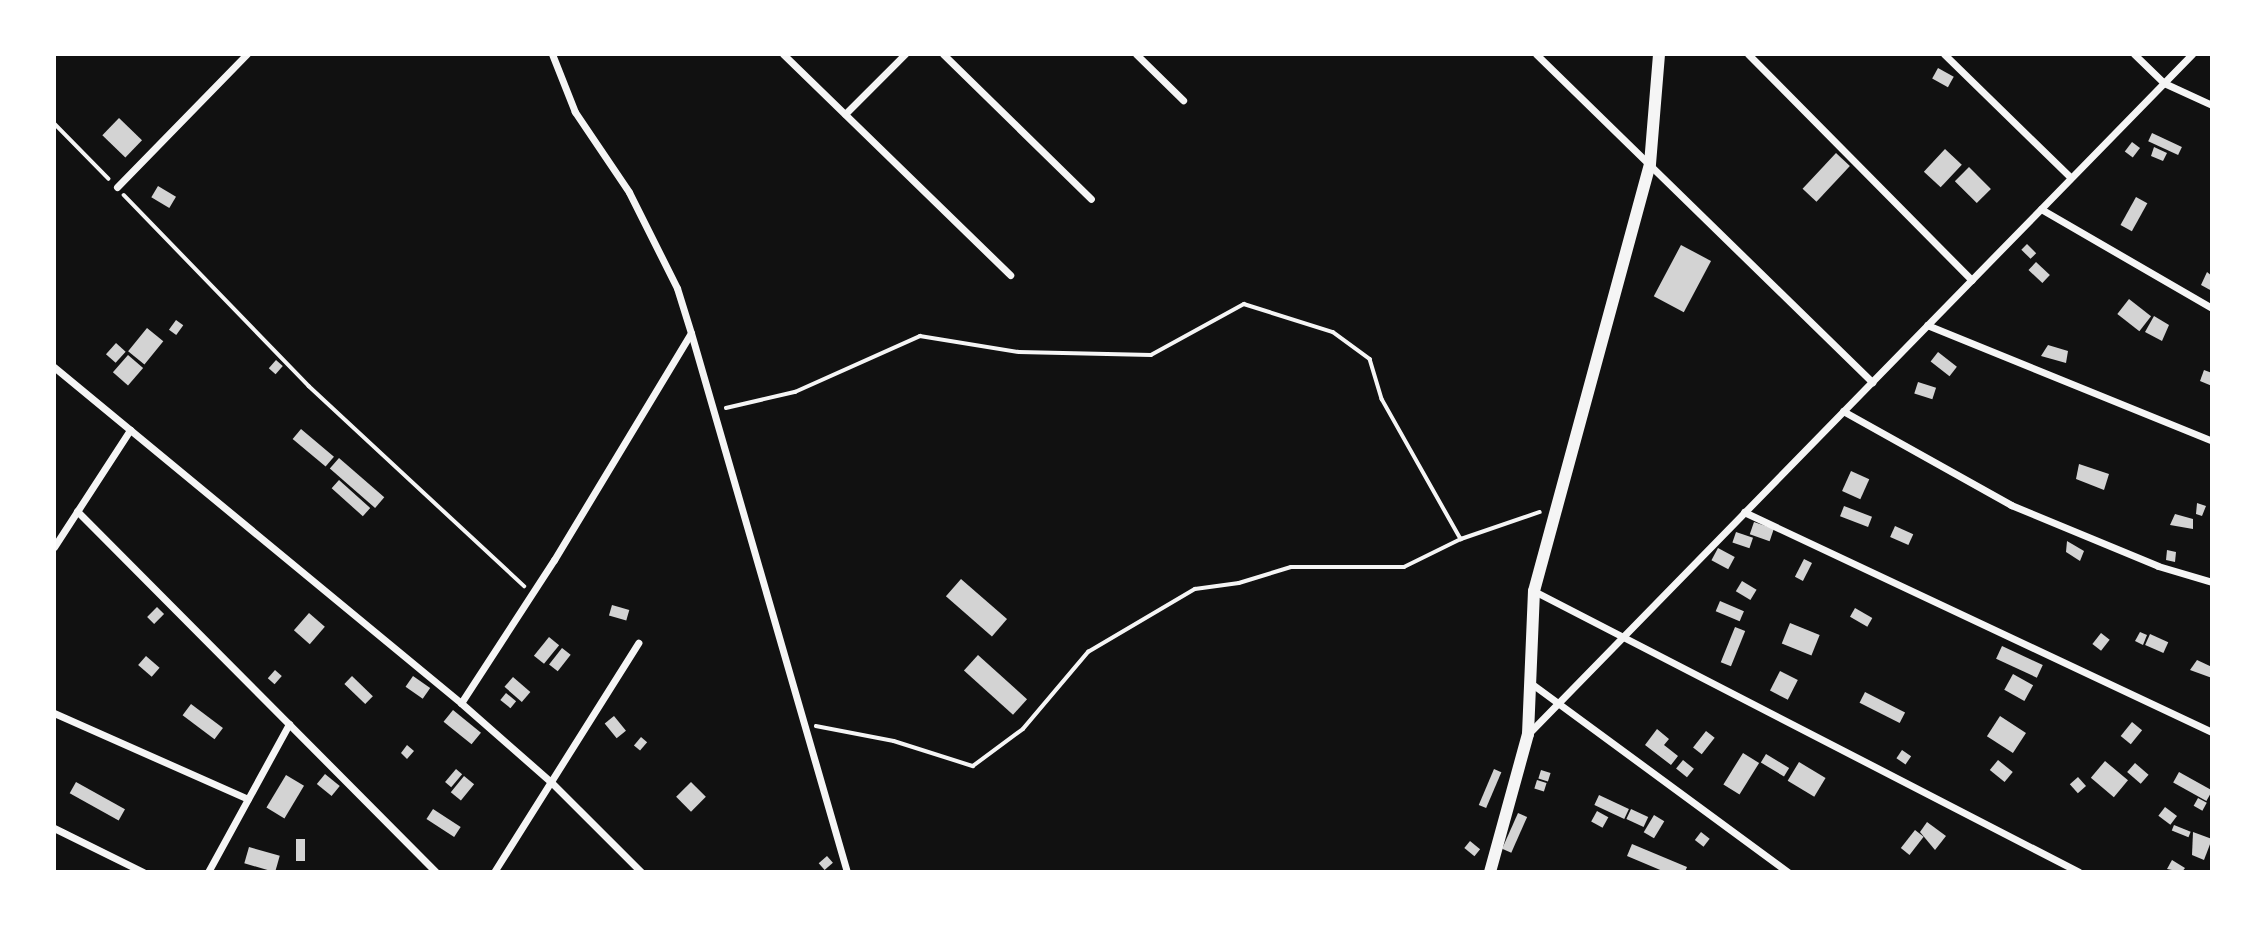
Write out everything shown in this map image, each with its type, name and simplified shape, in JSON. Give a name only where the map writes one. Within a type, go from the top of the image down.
[{"type":"street","points":[[117,187],[247,54]]},
{"type":"street","points":[[552,54],[575,112],[629,192],[677,288],[847,872]]},
{"type":"street","points":[[783,54],[1010,275]]},
{"type":"street","points":[[845,114],[905,54]]},
{"type":"street","points":[[943,54],[1091,199]]},
{"type":"street","points":[[1136,54],[1183,100]]},
{"type":"street","points":[[1535,54],[1872,382]]},
{"type":"street","points":[[1490,872],[1528,734],[1534,591],[1650,164],[1659,54]]},
{"type":"street","points":[[1748,54],[1972,280]]},
{"type":"street","points":[[1944,54],[2071,178]]},
{"type":"street","points":[[2134,54],[2164,83],[2212,105]]},
{"type":"street","points":[[1528,734],[2192,54]]},
{"type":"street","points":[[2041,209],[2212,308]]},
{"type":"street","points":[[1927,325],[2212,441]]},
{"type":"street","points":[[461,703],[532,594],[691,333]]},
{"type":"street","points":[[54,367],[461,703],[551,783],[641,872]]},
{"type":"street","points":[[1843,411],[2011,505],[2158,566],[2212,582]]},
{"type":"street","points":[[54,547],[130,430]]},
{"type":"street","points":[[78,511],[436,872]]},
{"type":"street","points":[[1744,512],[2212,732]]},
{"type":"street","points":[[1534,591],[2079,872]]},
{"type":"street","points":[[494,872],[638,643]]},
{"type":"street","points":[[1532,684],[1788,872]]},
{"type":"street","points":[[54,713],[248,799]]},
{"type":"street","points":[[208,872],[289,724]]},
{"type":"street","points":[[54,828],[143,872]]},
{"type":"path","points":[[54,123],[309,386],[532,594]]},
{"type":"path","points":[[714,411],[796,392],[920,336],[1018,352],[1151,355],[1244,304],[1333,332],[1370,359],[1382,399],[1461,539]]},
{"type":"path","points":[[806,724],[894,741],[973,766],[1023,729],[1088,652],[1195,589],[1239,583],[1292,567],[1404,566],[1461,539],[1555,506]]},
{"type":"building","points":[[1938,68],[1954,77],[1948,87],[1932,78]]},
{"type":"building","points":[[119,118],[142,140],[125,157],[102,135]]},
{"type":"building","points":[[2152,133],[2182,147],[2178,155],[2148,141]]},
{"type":"building","points":[[2132,142],[2140,148],[2133,158],[2125,152]]},
{"type":"building","points":[[2154,147],[2167,153],[2163,161],[2151,156]]},
{"type":"building","points":[[1945,149],[1962,165],[1941,187],[1924,172]]},
{"type":"building","points":[[1836,153],[1850,166],[1816,202],[1803,189]]},
{"type":"building","points":[[1969,167],[1991,189],[1977,203],[1955,181]]},
{"type":"building","points":[[158,186],[176,197],[169,208],[151,197]]},
{"type":"building","points":[[2136,197],[2147,203],[2132,231],[2120,225]]},
{"type":"building","points":[[2027,244],[2036,253],[2031,259],[2021,250]]},
{"type":"building","points":[[1681,245],[1711,261],[1684,312],[1654,296]]},
{"type":"building","points":[[2036,262],[2050,275],[2042,283],[2028,270]]},
{"type":"building","points":[[2207,272],[2212,276],[2212,291],[2201,285]]},
{"type":"building","points":[[2129,299],[2151,316],[2139,331],[2117,314]]},
{"type":"building","points":[[2154,316],[2169,325],[2162,341],[2145,332]]},
{"type":"building","points":[[176,320],[183,325],[176,335],[169,330]]},
{"type":"building","points":[[147,328],[163,341],[144,365],[128,351]]},
{"type":"building","points":[[116,343],[126,352],[116,363],[106,354]]},
{"type":"building","points":[[2048,345],[2068,351],[2066,363],[2041,356]]},
{"type":"building","points":[[1938,352],[1957,367],[1950,376],[1931,361]]},
{"type":"building","points":[[128,355],[143,368],[128,385],[113,372]]},
{"type":"building","points":[[276,360],[283,366],[276,374],[269,368]]},
{"type":"building","points":[[2204,370],[2212,373],[2212,386],[2200,381]]},
{"type":"building","points":[[1918,382],[1936,388],[1932,399],[1914,393]]},
{"type":"building","points":[[301,429],[334,457],[326,467],[293,439]]},
{"type":"building","points":[[339,458],[384,497],[375,508],[330,469]]},
{"type":"building","points":[[2079,464],[2109,474],[2104,490],[2076,479]]},
{"type":"building","points":[[1851,471],[1869,479],[1860,499],[1842,491]]},
{"type":"building","points":[[339,480],[370,508],[363,516],[332,488]]},
{"type":"building","points":[[2197,503],[2206,506],[2202,516],[2196,514]]},
{"type":"building","points":[[1844,506],[1872,517],[1868,527],[1840,516]]},
{"type":"building","points":[[2175,514],[2193,519],[2193,529],[2170,525]]},
{"type":"building","points":[[1754,522],[1774,529],[1770,541],[1750,534]]},
{"type":"building","points":[[1895,526],[1913,534],[1908,545],[1890,537]]},
{"type":"building","points":[[1736,532],[1753,538],[1749,548],[1732,542]]},
{"type":"building","points":[[2067,541],[2084,551],[2080,561],[2066,552]]},
{"type":"building","points":[[1718,548],[1735,557],[1728,569],[1711,560]]},
{"type":"building","points":[[2167,550],[2176,552],[2175,562],[2166,560]]},
{"type":"building","points":[[1804,559],[1812,563],[1803,581],[1795,577]]},
{"type":"building","points":[[961,579],[1007,619],[992,636],[946,596]]},
{"type":"building","points":[[1742,581],[1757,590],[1750,600],[1736,591]]},
{"type":"building","points":[[1720,601],[1744,611],[1740,621],[1716,611]]},
{"type":"building","points":[[612,605],[629,610],[626,621],[609,616]]},
{"type":"building","points":[[157,607],[164,614],[154,624],[147,617]]},
{"type":"building","points":[[1855,608],[1872,618],[1867,627],[1850,617]]},
{"type":"building","points":[[309,613],[325,627],[310,644],[294,630]]},
{"type":"building","points":[[1790,623],[1820,635],[1811,655],[1782,643]]},
{"type":"building","points":[[1735,627],[1745,631],[1731,666],[1721,662]]},
{"type":"building","points":[[2140,632],[2147,635],[2143,645],[2135,641]]},
{"type":"building","points":[[2101,633],[2110,640],[2101,651],[2092,644]]},
{"type":"building","points":[[2150,634],[2168,642],[2163,653],[2145,645]]},
{"type":"building","points":[[549,637],[559,645],[544,664],[534,656]]},
{"type":"building","points":[[2002,646],[2043,665],[2037,678],[1996,659]]},
{"type":"building","points":[[562,648],[571,655],[558,671],[549,665]]},
{"type":"building","points":[[978,655],[1027,699],[1013,715],[964,671]]},
{"type":"building","points":[[146,656],[160,668],[152,677],[138,665]]},
{"type":"building","points":[[2197,660],[2212,667],[2212,678],[2190,670]]},
{"type":"building","points":[[275,670],[282,676],[275,684],[268,678]]},
{"type":"building","points":[[1780,671],[1798,680],[1788,700],[1770,691]]},
{"type":"building","points":[[2013,674],[2033,685],[2024,701],[2004,690]]},
{"type":"building","points":[[352,676],[373,696],[365,704],[344,684]]},
{"type":"building","points":[[413,676],[430,688],[423,699],[406,687]]},
{"type":"building","points":[[513,677],[530,692],[522,702],[504,687]]},
{"type":"building","points":[[1865,692],[1905,712],[1900,723],[1860,703]]},
{"type":"building","points":[[506,693],[516,701],[510,708],[500,700]]},
{"type":"building","points":[[191,704],[223,728],[215,739],[183,715]]},
{"type":"building","points":[[453,710],[481,733],[472,744],[444,722]]},
{"type":"building","points":[[614,716],[626,731],[617,738],[605,724]]},
{"type":"building","points":[[2000,716],[2026,733],[2013,753],[1987,736]]},
{"type":"building","points":[[2132,722],[2142,730],[2131,744],[2121,736]]},
{"type":"building","points":[[1657,729],[1669,739],[1664,745],[1678,756],[1671,765],[1645,745]]},
{"type":"building","points":[[1706,731],[1715,738],[1702,754],[1693,748]]},
{"type":"building","points":[[641,737],[647,742],[640,751],[634,745]]},
{"type":"building","points":[[407,745],[414,751],[407,759],[401,753]]},
{"type":"building","points":[[1902,750],[1911,756],[1906,764],[1896,758]]},
{"type":"building","points":[[1743,753],[1759,763],[1740,794],[1723,784]]},
{"type":"building","points":[[1766,754],[1789,768],[1784,776],[1761,763]]},
{"type":"building","points":[[1683,760],[1694,769],[1687,777],[1676,769]]},
{"type":"building","points":[[1998,760],[2013,772],[2005,782],[1990,770]]},
{"type":"building","points":[[2105,761],[2128,780],[2114,797],[2091,778]]},
{"type":"building","points":[[1799,762],[1826,778],[1814,797],[1788,781]]},
{"type":"building","points":[[2135,763],[2149,775],[2141,784],[2127,772]]},
{"type":"building","points":[[456,769],[462,774],[451,787],[445,782]]},
{"type":"building","points":[[1494,769],[1501,772],[1486,808],[1479,805]]},
{"type":"building","points":[[1541,770],[1551,773],[1548,782],[1538,779]]},
{"type":"building","points":[[2179,772],[2212,790],[2206,801],[2173,782]]},
{"type":"building","points":[[325,774],[340,786],[332,796],[317,784]]},
{"type":"building","points":[[286,775],[304,786],[284,818],[266,808]]},
{"type":"building","points":[[464,776],[474,784],[461,801],[451,792]]},
{"type":"building","points":[[2078,777],[2086,786],[2078,793],[2070,784]]},
{"type":"building","points":[[1537,780],[1547,783],[1544,792],[1534,789]]},
{"type":"building","points":[[76,782],[125,809],[119,821],[70,793]]},
{"type":"building","points":[[691,782],[706,797],[691,812],[676,797]]},
{"type":"building","points":[[1599,795],[1629,809],[1624,819],[1594,805]]},
{"type":"building","points":[[2198,798],[2207,803],[2202,811],[2194,806]]},
{"type":"building","points":[[2165,807],[2177,816],[2170,825],[2158,816]]},
{"type":"building","points":[[433,809],[461,827],[454,837],[426,819]]},
{"type":"building","points":[[1631,809],[1648,817],[1644,827],[1626,819]]},
{"type":"building","points":[[1597,811],[1608,817],[1603,828],[1591,821]]},
{"type":"building","points":[[1518,813],[1527,817],[1511,853],[1502,849]]},
{"type":"building","points":[[1654,815],[1664,821],[1654,838],[1644,832]]},
{"type":"building","points":[[1927,822],[1946,836],[1935,850],[1920,832]]},
{"type":"building","points":[[2174,825],[2191,832],[2188,837],[2172,831]]},
{"type":"building","points":[[1915,830],[1924,837],[1910,855],[1901,848]]},
{"type":"building","points":[[1701,832],[1710,839],[1704,847],[1695,840]]},
{"type":"building","points":[[2193,832],[2212,839],[2204,860],[2192,855]]},
{"type":"building","points":[[296,839],[305,839],[305,861],[296,861]]},
{"type":"building","points":[[1470,841],[1480,849],[1474,856],[1464,848]]},
{"type":"building","points":[[1632,844],[1687,867],[1685,872],[1665,872],[1627,856]]},
{"type":"building","points":[[249,847],[280,856],[275,872],[244,863]]},
{"type":"building","points":[[827,856],[833,863],[825,870],[819,863]]},
{"type":"building","points":[[2172,860],[2185,868],[2182,872],[2167,869]]}]
